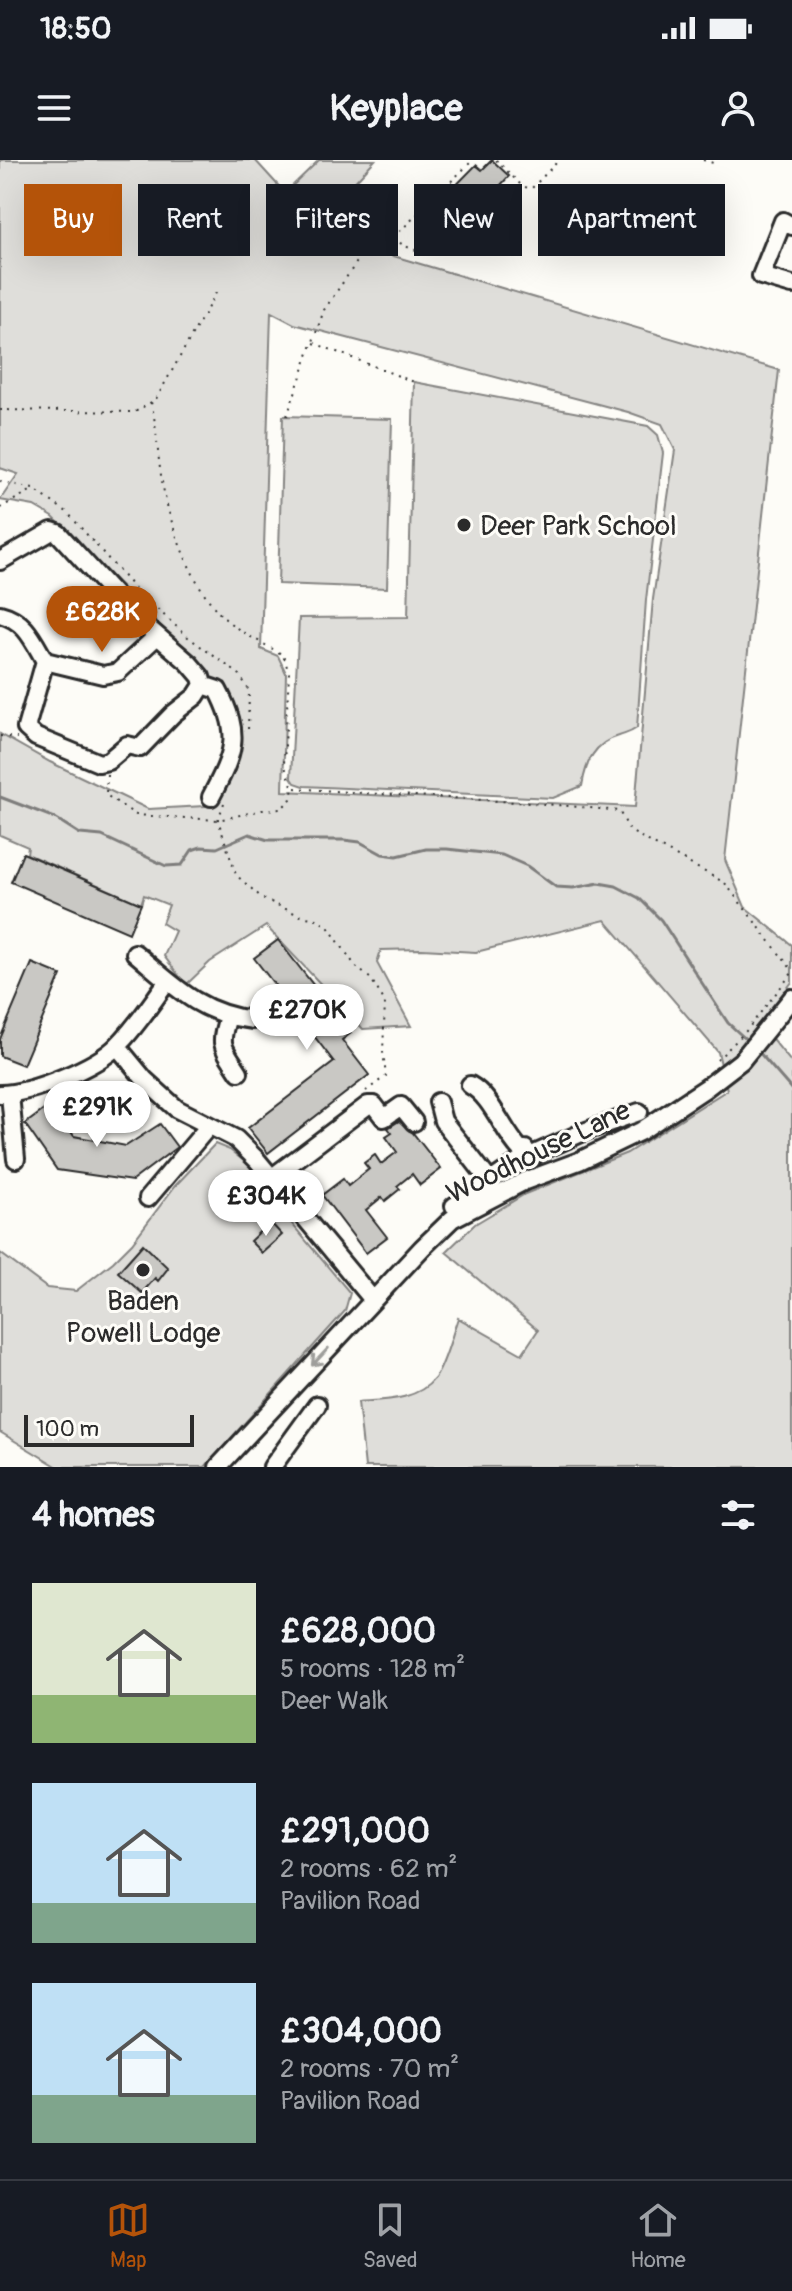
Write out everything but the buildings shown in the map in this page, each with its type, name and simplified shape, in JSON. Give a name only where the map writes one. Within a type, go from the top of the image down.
[{"type":"street","points":[[791,281],[761,276],[783,221],[792,226]]},
{"type":"street","points":[[0,561],[52,531],[58,533],[132,614],[189,663],[201,677],[203,685],[196,696],[173,714],[140,748],[127,745],[108,761],[99,763],[36,737],[26,728],[45,661],[29,632],[16,619],[0,614]]},
{"type":"street","points":[[45,661],[103,675],[118,672],[157,636]]},
{"type":"street","points":[[203,685],[218,690],[231,715],[230,761],[211,797]]},
{"type":"street","points":[[135,953],[200,1005],[228,1017],[253,1020]]},
{"type":"street","points":[[16,1159],[5,1094],[80,1070],[117,1046],[168,981]]},
{"type":"street","name":"Woodhouse Lane","points":[[218,1467],[452,1219],[515,1186],[595,1153],[654,1123],[725,1076],[747,1042],[792,998]]},
{"type":"street","points":[[228,1017],[221,1037],[224,1049],[239,1072]]},
{"type":"street","points":[[117,1046],[145,1080],[177,1109],[236,1139],[373,1300]]},
{"type":"street","points":[[470,1085],[482,1092],[506,1134],[520,1149],[525,1149],[539,1176]]},
{"type":"street","points":[[438,1102],[443,1121],[487,1177]]},
{"type":"street","points":[[229,1195],[248,1210],[273,1183],[368,1105],[374,1105],[384,1118],[401,1106],[414,1122]]},
{"type":"street","points":[[454,1206],[487,1177],[586,1131],[639,1112]]},
{"type":"street","points":[[148,1198],[209,1126]]},
{"type":"street","points":[[586,1131],[595,1153]]},
{"type":"street","points":[[506,1169],[515,1186]]},
{"type":"street","points":[[272,1467],[317,1405]]},
{"type":"path","points":[[398,233],[473,160]]},
{"type":"path","points":[[496,160],[520,184]]},
{"type":"path","points":[[522,186],[531,189],[559,160]]},
{"type":"path","points":[[703,160],[713,163],[714,160]]},
{"type":"path","points":[[287,416],[324,310],[361,256]]},
{"type":"path","points":[[0,410],[135,412],[156,399],[217,291]]},
{"type":"path","points":[[313,343],[414,382]]},
{"type":"path","points":[[108,761],[106,795],[136,815],[218,820],[281,809],[291,799],[293,788],[284,764],[289,673],[283,655],[244,634],[220,614],[186,558],[161,479],[151,402]]},
{"type":"path","points":[[0,481],[33,489],[67,512],[134,588],[188,637],[240,675],[249,691],[248,731]]},
{"type":"path","points":[[0,508],[33,489]]},
{"type":"path","points":[[293,788],[554,804],[619,811],[630,831],[725,883],[792,972],[747,1042]]},
{"type":"path","points":[[218,820],[236,875],[262,898],[301,916],[317,919],[329,928],[356,967],[371,979],[385,1002],[383,1052],[386,1076],[361,1095]]},
{"type":"shaded area","points":[[0,160],[255,160],[277,184],[266,184],[266,256],[394,256],[779,370],[725,860],[745,907],[792,945],[792,982],[760,1024],[792,1063],[792,1467],[365,1467],[358,1402],[399,1398],[428,1386],[442,1365],[458,1318],[522,1354],[538,1330],[446,1252],[475,1224],[525,1194],[627,1153],[727,1090],[718,1052],[605,920],[476,952],[381,950],[377,963],[411,1026],[363,1029],[266,926],[210,962],[186,985],[164,956],[175,931],[162,923],[169,905],[144,895],[141,904],[27,854],[28,847],[0,835],[0,734],[148,809],[205,806],[226,751],[229,726],[205,671],[53,517],[34,506],[0,500],[18,474],[0,468]],"holes":[[[271,312],[294,324],[628,412],[662,424],[675,450],[653,599],[635,807],[283,791],[286,673],[278,656],[261,649]]]},
{"type":"shaded area","points":[[319,160],[375,160],[353,184],[294,184]]},
{"type":"shaded area","points":[[414,382],[648,426],[658,435],[663,453],[646,600],[637,728],[603,743],[589,761],[582,786],[553,798],[304,786],[295,783],[291,777],[299,618],[408,617]]},
{"type":"shaded area","points":[[283,416],[392,419],[387,588],[278,584]]},
{"type":"shaded area","points":[[215,1144],[230,1150],[255,1170],[276,1205],[350,1293],[345,1311],[205,1467],[58,1467],[0,1432],[0,1253],[47,1288],[76,1291],[132,1243],[175,1186]]},
{"type":"waterway","points":[[0,797],[55,818],[80,834],[102,836],[166,866],[182,865],[192,850],[217,848],[249,834],[268,840],[360,842],[382,854],[397,856],[426,849],[502,855],[527,866],[556,887],[573,888],[599,883],[616,886],[639,898],[661,920],[728,1023],[750,1043]]},
{"type":"waterway","points":[[758,1051],[792,1090]]},
{"type":"place","name":"Deer Park School","points":[[464,525]]},
{"type":"place","name":"Baden Powell Lodge","points":[[143,1270]]}]
